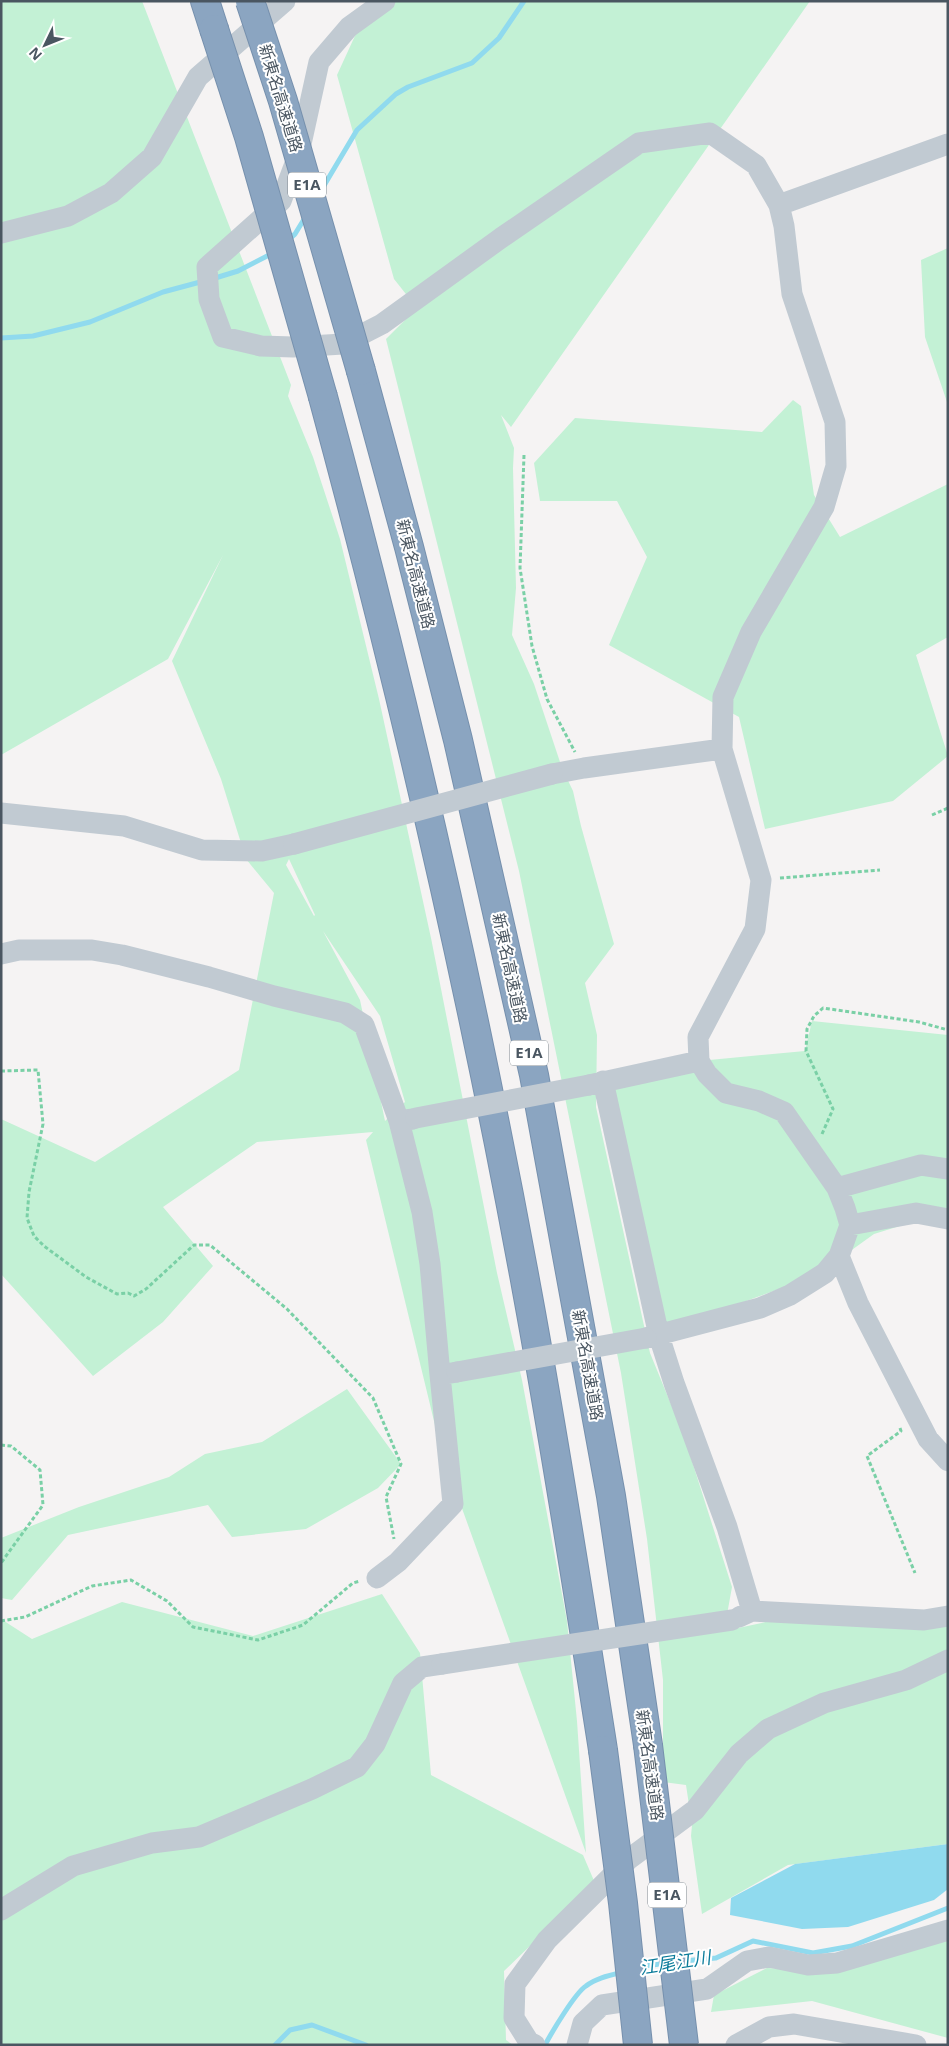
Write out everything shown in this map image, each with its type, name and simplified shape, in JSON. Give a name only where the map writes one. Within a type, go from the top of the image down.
[{"type":"highway","name":"E1A","points":[[205,1],[249,137],[323,397],[366,557],[454,931],[529,1300],[571,1544],[603,1750],[623,1903],[638,2045]]},
{"type":"highway","name":"新東名高速道路","points":[[250,1],[283,101],[361,371],[409,547],[458,740],[534,1075],[611,1496],[648,1745],[684,2045]]},
{"type":"street","points":[[1,233],[68,216],[111,193],[152,157],[198,77],[285,1]]},
{"type":"street","points":[[385,1],[348,27],[319,62],[299,153],[281,201],[207,266],[209,299],[223,337],[261,346],[293,347],[343,344],[382,324],[501,238],[639,143],[710,133],[756,165],[779,205],[784,226],[792,294],[835,422],[836,466],[824,507],[751,632],[723,697],[722,749],[762,880],[756,929],[698,1037],[699,1061],[707,1074],[726,1093],[759,1101],[784,1112],[813,1152],[836,1188],[850,1225],[839,1256],[825,1273],[790,1295],[760,1308],[652,1337],[448,1374]]},
{"type":"street","points":[[779,205],[948,144]]},
{"type":"street","points":[[1,813],[124,826],[202,850],[262,851],[552,774],[722,749]]},
{"type":"street","points":[[1,954],[19,950],[92,950],[122,954],[274,996],[345,1013],[364,1025],[408,1120],[448,1374],[453,1504],[398,1562],[376,1578]]},
{"type":"street","points":[[408,1120],[699,1061]]},
{"type":"street","points":[[596,1083],[652,1337],[674,1383],[727,1527],[752,1611]]},
{"type":"street","points":[[836,1188],[921,1165],[948,1169]]},
{"type":"street","points":[[850,1225],[916,1213],[948,1219]]},
{"type":"street","points":[[839,1256],[858,1303],[928,1439],[948,1462]]},
{"type":"street","points":[[1,1910],[73,1866],[152,1843],[200,1837],[312,1789],[357,1767],[376,1744],[403,1684],[422,1667],[732,1620],[752,1611],[924,1620],[948,1616]]},
{"type":"street","points":[[535,2045],[529,2042],[514,2018],[515,1984],[547,1940],[629,1859],[695,1810],[739,1754],[768,1729],[824,1704],[906,1680],[948,1660]]},
{"type":"street","points":[[577,2045],[583,2023],[602,2004],[707,1989],[748,1961],[769,1957],[808,1964],[838,1963],[948,1930]]},
{"type":"street","points":[[736,2045],[768,2027],[794,2024],[916,2045]]},
{"type":"path","points":[[524,455],[520,568],[532,646],[547,699],[584,768]]},
{"type":"path","points":[[932,815],[948,808]]},
{"type":"path","points":[[762,880],[880,870]]},
{"type":"path","points":[[813,1152],[833,1109],[806,1051],[807,1029],[814,1016],[822,1008],[919,1022],[948,1030]]},
{"type":"path","points":[[1,1071],[38,1070],[43,1124],[29,1192],[27,1218],[34,1236],[44,1246],[86,1277],[117,1294],[128,1293],[134,1296],[146,1290],[194,1245],[210,1245],[287,1309],[373,1398],[401,1464],[386,1497],[398,1562]]},
{"type":"path","points":[[897,1423],[901,1431],[867,1456],[915,1574]]},
{"type":"path","points":[[1,1445],[11,1446],[40,1470],[43,1505],[1,1563]]},
{"type":"path","points":[[1,1621],[25,1617],[92,1586],[131,1580],[167,1601],[193,1627],[258,1640],[303,1625],[353,1583],[376,1578]]},
{"type":"green space","points":[[1,1],[142,1],[291,385],[288,396],[313,457],[340,539],[379,699],[431,938],[497,1273],[522,1380],[567,1621],[577,1721],[586,1853],[441,1450],[366,1140],[373,1132],[257,1142],[163,1207],[213,1266],[163,1322],[93,1376],[1,1274],[1,1119],[95,1162],[239,1070],[274,893],[246,859],[221,779],[172,661],[223,555],[168,659],[1,755]],"holes":[[[289,859],[315,915],[314,916],[286,865]],[[323,931],[380,1016],[405,1102],[385,1121],[360,1000]]]},
{"type":"green space","points":[[371,1],[810,1],[511,427],[501,415],[514,448],[516,588],[512,635],[534,684],[562,768],[573,791],[614,944],[585,983],[597,1035],[596,1107],[650,1353],[684,1436],[732,1587],[724,1631],[780,1619],[948,1625],[948,1844],[788,1865],[702,1914],[686,1785],[663,1782],[663,1680],[647,1539],[621,1373],[519,871],[386,339],[417,308],[394,279],[337,75]]},
{"type":"green space","points":[[948,248],[948,405],[925,337],[921,260]]},
{"type":"green space","points":[[793,400],[801,406],[814,495],[840,537],[948,484],[948,637],[916,655],[948,756],[893,801],[765,829],[739,717],[609,645],[647,557],[617,501],[540,501],[534,463],[575,418],[762,432]]},
{"type":"green space","points":[[812,1021],[948,1035],[948,1211],[874,1234],[817,1275],[664,1331],[603,1081],[699,1061],[805,1051]]},
{"type":"green space","points":[[347,1389],[401,1464],[378,1488],[306,1529],[232,1537],[208,1505],[68,1535],[12,1600],[1,1598],[1,1538],[79,1507],[169,1477],[205,1454],[262,1442]]},
{"type":"green space","points":[[382,1594],[420,1653],[431,1775],[583,1855],[595,1883],[504,1971],[506,2040],[513,2045],[1,2045],[1,1619],[32,1639],[122,1602],[253,1636]]},
{"type":"green space","points":[[948,1939],[948,2038],[812,2001],[711,2012],[714,1995],[767,1968],[835,1971]]},
{"type":"water","points":[[948,1844],[948,1889],[934,1900],[848,1927],[802,1929],[730,1915],[731,1898],[795,1864]]},
{"type":"waterway","points":[[319,194],[357,130],[396,94],[408,87],[472,63],[499,38],[524,1]]},
{"type":"waterway","points":[[287,241],[295,234],[306,216]]},
{"type":"waterway","points":[[212,279],[238,271],[273,253]]},
{"type":"waterway","points":[[1,338],[33,336],[90,322],[163,292],[204,281]]},
{"type":"waterway","name":"江尾江川","points":[[683,1961],[716,1958],[753,1941],[813,1953],[852,1946],[948,1908]]},
{"type":"waterway","name":"江尾江川","points":[[638,1967],[667,1963]]},
{"type":"waterway","name":"江尾江川","points":[[545,2045],[564,2013],[581,1990],[599,1979],[623,1972]]},
{"type":"waterway","name":"江尾江川","points":[[275,2045],[290,2030],[312,2025],[366,2045]]}]
